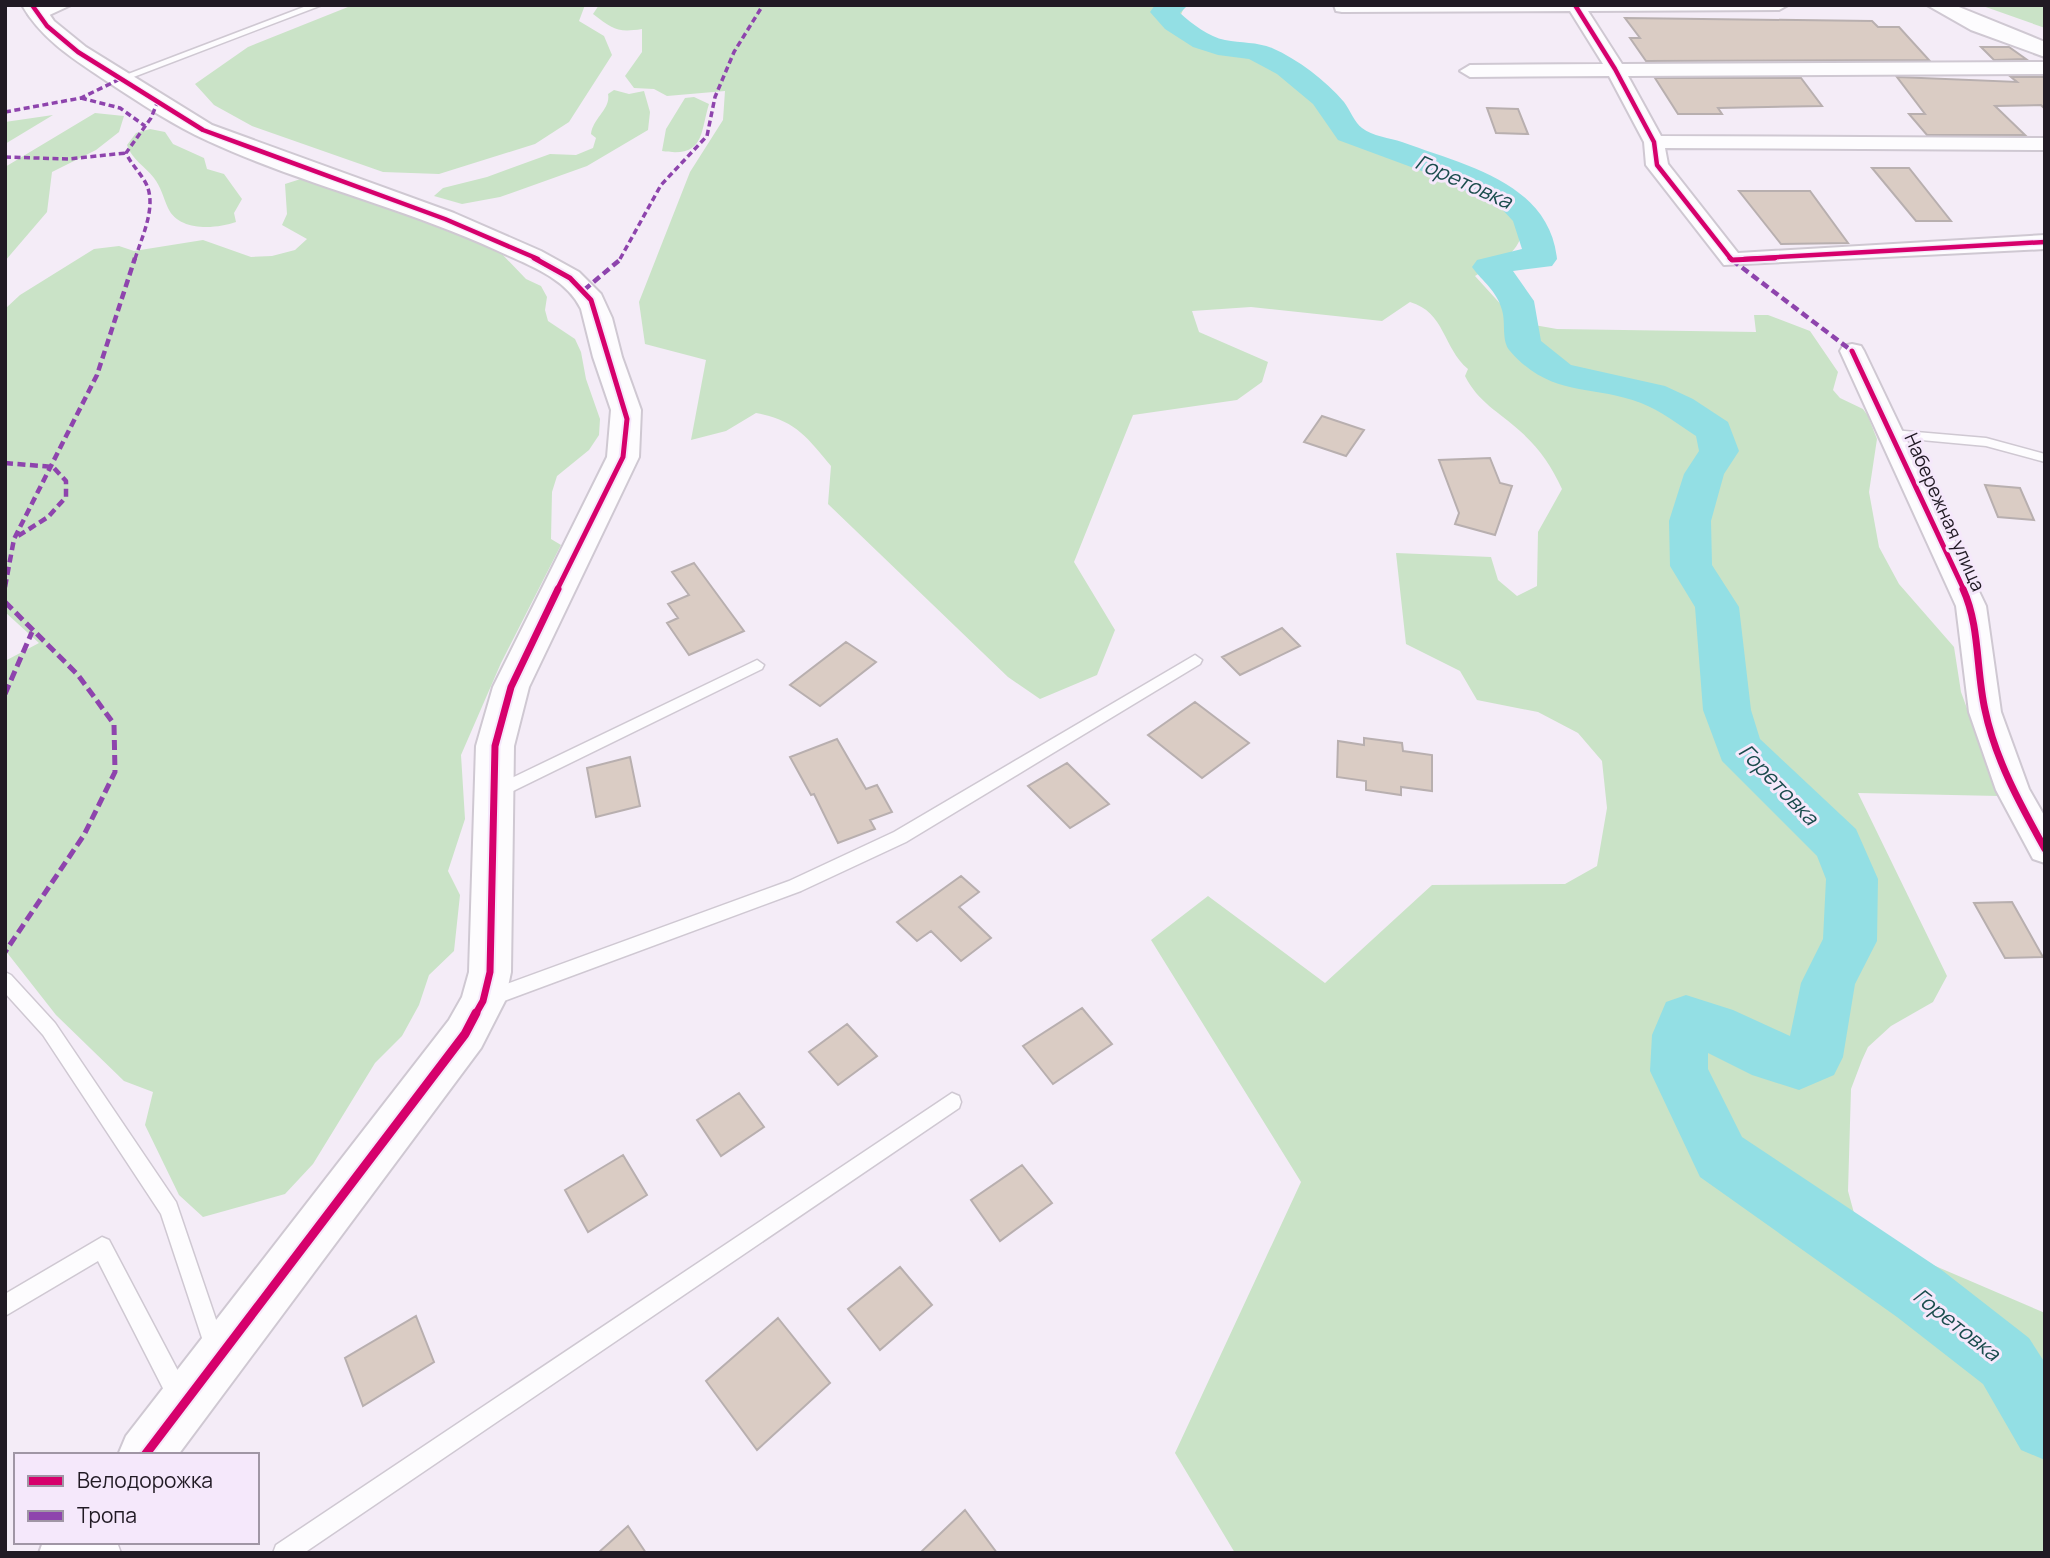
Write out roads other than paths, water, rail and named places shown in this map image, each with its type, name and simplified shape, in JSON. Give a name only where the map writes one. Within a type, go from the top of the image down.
[{"type":"street","points":[[35,10],[62,5]]},
{"type":"street","points":[[1342,7],[1779,5]]},
{"type":"street","points":[[1937,5],[2045,50]]},
{"type":"street","points":[[1575,6],[1615,69],[1654,142],[1657,165],[1732,260],[2045,242]]},
{"type":"street","points":[[35,10],[87,58],[199,127],[233,143],[421,208],[543,262],[584,290],[598,310],[602,342],[629,410],[630,424],[623,457],[512,687],[495,746],[491,795],[490,972],[483,1001],[465,1034],[146,1453]]},
{"type":"street","points":[[1470,71],[2045,68]]},
{"type":"street","points":[[1654,142],[2045,144]]},
{"type":"street","name":"Набережная улица","points":[[1852,351],[1971,606],[1985,712],[2013,790],[2045,849]]},
{"type":"lane","points":[[120,79],[318,5]]},
{"type":"lane","points":[[1893,434],[1986,442],[2045,458]]},
{"type":"lane","points":[[483,1001],[795,886],[900,837],[1195,660]]},
{"type":"lane","points":[[491,795],[757,665]]},
{"type":"lane","points":[[5,980],[49,1029],[169,1209],[218,1358]]},
{"type":"lane","points":[[284,1553],[952,1102]]},
{"type":"lane","points":[[5,1306],[102,1247],[183,1404]]},
{"type":"lane","points":[[85,1544],[110,1553]]},
{"type":"waterway","name":"Горетовка","points":[[1175,5],[1163,12],[1174,23],[1196,37],[1218,47],[1262,54],[1300,77],[1334,109],[1349,134],[1442,168],[1511,200],[1522,209],[1529,221],[1537,239],[1540,259],[1514,260],[1489,267],[1506,283],[1517,301],[1522,321],[1523,344],[1559,374],[1652,394],[1679,407],[1714,431],[1719,451],[1704,474],[1690,521],[1691,566],[1717,607],[1727,710],[1739,748],[1838,844],[1852,879],[1850,941],[1828,983],[1814,1057],[1799,1064],[1772,1057],[1713,1028],[1686,1020],[1680,1035],[1679,1071],[1721,1157],[1920,1294],[2006,1361],[2045,1426]]}]
